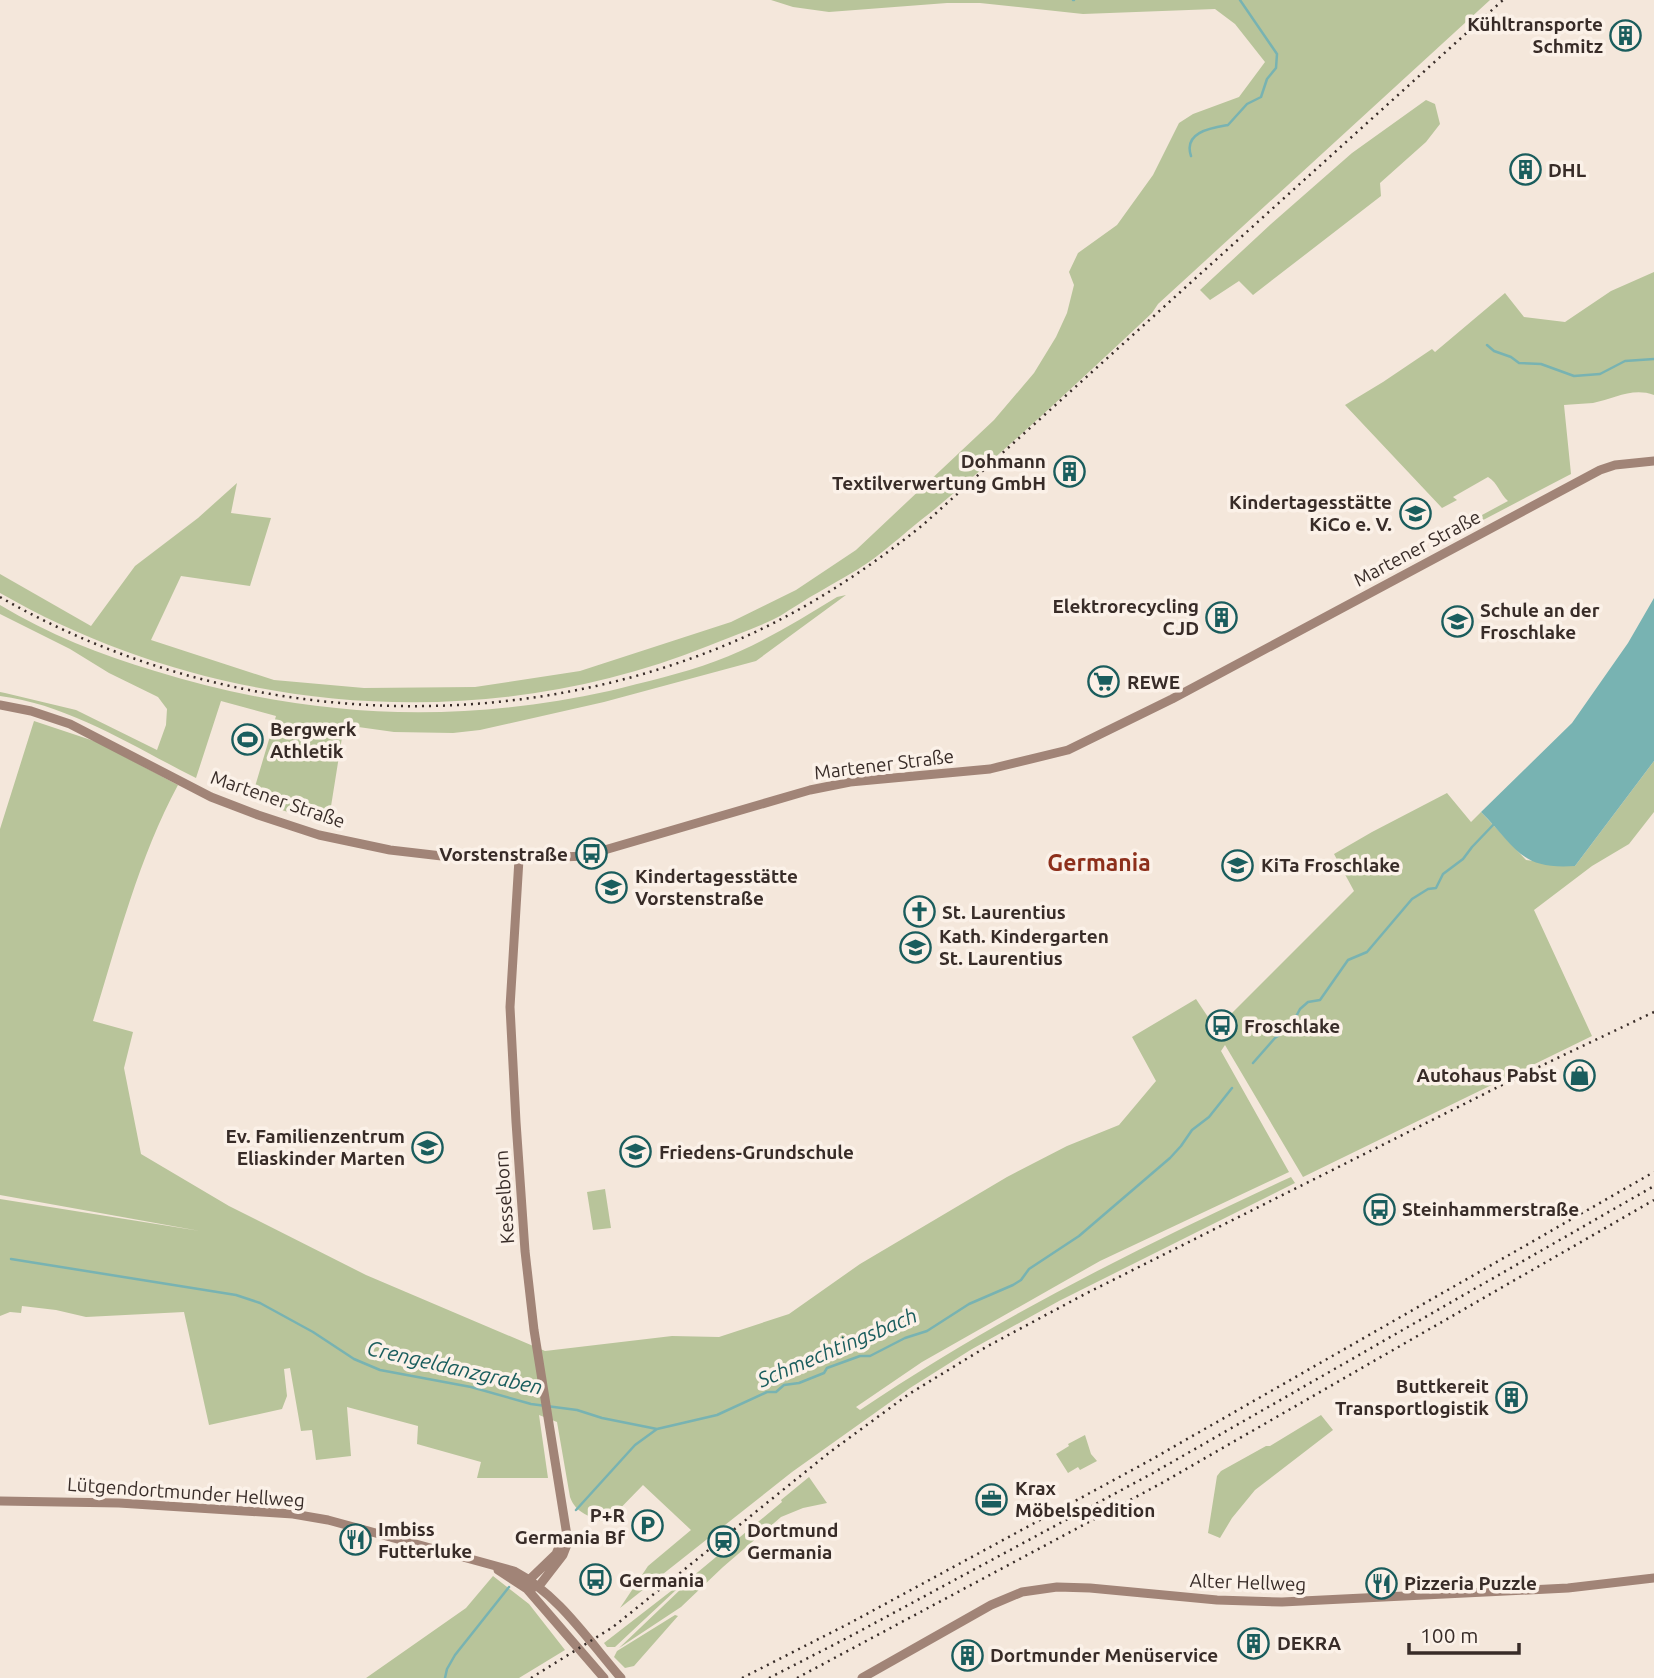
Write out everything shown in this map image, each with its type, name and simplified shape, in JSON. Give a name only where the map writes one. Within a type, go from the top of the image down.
[{"type":"street","name":"Martener Straße","points":[[0,705],[31,711],[69,724],[194,789],[300,830],[390,850],[459,858],[584,856],[810,790],[850,782],[990,769],[1068,751],[1172,699],[1600,470],[1615,465],[1654,461]]},
{"type":"street","name":"Kesselborn","points":[[519,859],[510,1037],[525,1251],[566,1549],[539,1586]]},
{"type":"street","name":"Lütgendortmunder Hellweg","points":[[0,1498],[12,1501],[133,1504],[293,1514],[328,1520],[490,1565],[528,1585],[604,1678]]},
{"type":"street","points":[[528,1585],[556,1554],[565,1529]]},
{"type":"street","name":"Alter Hellweg","points":[[862,1678],[991,1605],[1036,1589],[1077,1587],[1193,1599],[1282,1602],[1568,1588],[1654,1578]]},
{"type":"street","points":[[528,1585],[539,1586],[554,1599],[621,1678]]},
{"type":"green space","points":[[771,0],[1490,0],[959,489],[869,562],[780,616],[744,632],[621,675],[531,694],[440,702],[348,700],[258,688],[168,666],[82,634],[0,593],[0,574],[91,626],[135,566],[198,518],[237,483],[231,513],[271,518],[250,586],[181,576],[151,640],[274,680],[364,688],[475,687],[580,671],[731,622],[796,590],[856,550],[994,420],[1034,373],[1056,337],[1067,313],[1074,285],[1069,272],[1078,253],[1117,225],[1153,175],[1179,123],[1193,114],[1239,97],[1265,62],[1235,24],[1215,9],[1083,14],[980,3],[947,3],[829,12],[793,7]]},
{"type":"green space","points":[[1426,100],[1435,104],[1440,124],[1426,142],[1380,183],[1381,196],[1253,295],[1239,281],[1210,300],[1200,290],[1352,153]]},
{"type":"green space","points":[[1654,272],[1654,395],[1638,392],[1593,403],[1564,405],[1571,474],[1466,529],[1459,523],[1463,518],[1469,522],[1508,501],[1494,482],[1488,477],[1453,497],[1457,500],[1442,508],[1345,405],[1432,349],[1435,352],[1505,293],[1524,317],[1565,322],[1611,291]]},
{"type":"green space","points":[[846,595],[756,661],[604,702],[480,730],[453,733],[394,732],[344,725],[328,825],[251,800],[276,716],[221,701],[196,778],[76,718],[51,708],[0,696],[0,692],[76,710],[157,750],[166,725],[167,709],[158,697],[0,614],[0,605],[95,651],[212,687],[325,707],[437,712],[551,702],[676,674],[748,648],[837,597]]},
{"type":"green space","points":[[34,721],[97,742],[178,785],[140,871],[93,1021],[133,1032],[124,1068],[141,1154],[229,1206],[366,1275],[545,1351],[672,1336],[719,1337],[789,1314],[860,1264],[1007,1177],[1067,1146],[1119,1125],[1156,1081],[1132,1037],[1196,999],[1216,1029],[1354,891],[1334,854],[1447,793],[1471,822],[1481,812],[1526,860],[1575,866],[1654,761],[1654,812],[1629,844],[1592,866],[1534,910],[1592,1036],[1303,1177],[1225,1045],[1221,1051],[1289,1172],[1100,1261],[922,1362],[856,1407],[860,1410],[964,1344],[1125,1257],[1291,1177],[1295,1183],[1059,1301],[972,1349],[910,1388],[792,1472],[620,1608],[648,1566],[691,1530],[643,1485],[606,1523],[580,1511],[570,1497],[557,1422],[539,1415],[548,1478],[477,1478],[481,1462],[417,1444],[418,1426],[347,1407],[351,1456],[316,1460],[312,1430],[301,1431],[290,1368],[284,1369],[287,1396],[282,1409],[209,1425],[184,1312],[86,1317],[22,1306],[21,1313],[10,1312],[0,1316],[0,1199],[200,1231],[0,1195],[0,829]]},
{"type":"green space","points":[[605,1189],[611,1228],[593,1230],[587,1192]]},
{"type":"green space","points":[[1321,1415],[1333,1430],[1255,1490],[1220,1538],[1208,1533],[1217,1476],[1221,1471],[1270,1446]]},
{"type":"green space","points":[[1085,1435],[1091,1454],[1097,1461],[1068,1473],[1056,1454]]},
{"type":"green space","points":[[809,1477],[827,1503],[803,1508],[781,1517],[681,1607],[619,1648],[686,1582]]},
{"type":"green space","points":[[493,1576],[529,1604],[565,1650],[519,1678],[366,1678],[466,1608]]},
{"type":"green space","points":[[675,1588],[676,1590],[615,1647],[607,1647],[604,1643]]},
{"type":"green space","points":[[675,1615],[678,1616],[634,1666],[625,1668],[614,1657],[617,1651]]},
{"type":"water","points":[[1654,598],[1654,761],[1575,866],[1542,864],[1530,860],[1512,846],[1481,812],[1572,723],[1628,643]]},
{"type":"waterway","points":[[1191,156],[1191,141],[1195,136],[1228,125],[1247,104],[1261,97],[1267,79],[1276,68],[1277,54],[1240,0]]},
{"type":"waterway","points":[[1487,345],[1519,363],[1541,364],[1574,376],[1600,374],[1625,361],[1654,359]]},
{"type":"waterway","name":"Schmechtingsbach","points":[[1253,1063],[1275,1038],[1290,1028],[1300,1009],[1308,1002],[1320,1000],[1348,960],[1367,952],[1412,899],[1428,889],[1436,888],[1443,874],[1463,859],[1494,824]]},
{"type":"waterway","name":"Schmechtingsbach","points":[[576,1510],[635,1445],[657,1429],[717,1415],[767,1392],[776,1392],[784,1385],[799,1383],[824,1373],[827,1368],[860,1356],[870,1356],[905,1338],[927,1331],[969,1304],[1021,1280],[1029,1269],[1079,1236],[1170,1158],[1232,1088]]},
{"type":"waterway","name":"Crengeldanzgraben","points":[[11,1259],[236,1295],[260,1303],[313,1332],[354,1359],[380,1370],[471,1387],[531,1404],[577,1410],[657,1429]]},
{"type":"waterway","points":[[445,1678],[455,1655],[509,1587]]},
{"type":"railway","points":[[0,597],[84,639],[172,671],[262,693],[355,704],[448,705],[541,696],[632,677],[721,647],[775,622],[827,593],[924,524],[1503,0]]},
{"type":"railway","points":[[531,1678],[613,1627],[830,1452],[909,1394],[986,1347],[1085,1294],[1526,1073],[1654,1012]]},
{"type":"railway","points":[[742,1678],[850,1623],[1147,1462],[1654,1172]]},
{"type":"railway","points":[[769,1678],[1153,1473],[1654,1186]]},
{"type":"railway","points":[[797,1678],[1160,1484],[1654,1200]]},
{"type":"place","name":"Kühltransporte Schmitz","points":[[1626,35]]},
{"type":"place","name":"DHL","points":[[1525,170]]},
{"type":"place","name":"Dohmann Textilverwertung GmbH","points":[[1069,472]]},
{"type":"place","name":"Kindertagesstätte KiCo e. V.","points":[[1415,513]]},
{"type":"place","name":"Elektrorecycling CJD","points":[[1222,617]]},
{"type":"place","name":"Schule an der Froschlake","points":[[1457,621]]},
{"type":"place","name":"REWE","points":[[1104,682]]},
{"type":"place","name":"Bergwerk Athletik","points":[[247,740]]},
{"type":"place","name":"Vorstenstraße","points":[[591,854]]},
{"type":"place","name":"KiTa Froschlake","points":[[1238,865]]},
{"type":"place","name":"Kindertagesstätte Vorstenstraße","points":[[612,887]]},
{"type":"place","name":"St. Laurentius","points":[[919,912]]},
{"type":"place","name":"Kath. Kindergarten St. Laurentius","points":[[916,947]]},
{"type":"place","name":"Froschlake","points":[[1221,1026]]},
{"type":"place","name":"Autohaus Pabst","points":[[1580,1075]]},
{"type":"place","name":"Ev. Familienzentrum Eliaskinder Marten","points":[[428,1147]]},
{"type":"place","name":"Friedens-Grundschule","points":[[636,1152]]},
{"type":"place","name":"Steinhammerstraße","points":[[1379,1209]]},
{"type":"place","name":"Buttkereit Transportlogistik","points":[[1512,1397]]},
{"type":"place","name":"Krax Möbelspedition","points":[[992,1499]]},
{"type":"place","name":"P+R Germania Bf","points":[[648,1526]]},
{"type":"place","name":"Imbiss Futterluke","points":[[355,1540]]},
{"type":"place","name":"Dortmund Germania","points":[[724,1541]]},
{"type":"place","name":"Germania","points":[[596,1580]]},
{"type":"place","name":"Pizzeria Puzzle","points":[[1381,1583]]},
{"type":"place","name":"DEKRA","points":[[1254,1643]]},
{"type":"place","name":"Dortmunder Menüservice","points":[[967,1655]]},
{"type":"district","name":"Germania","points":[[1099,862]]}]
